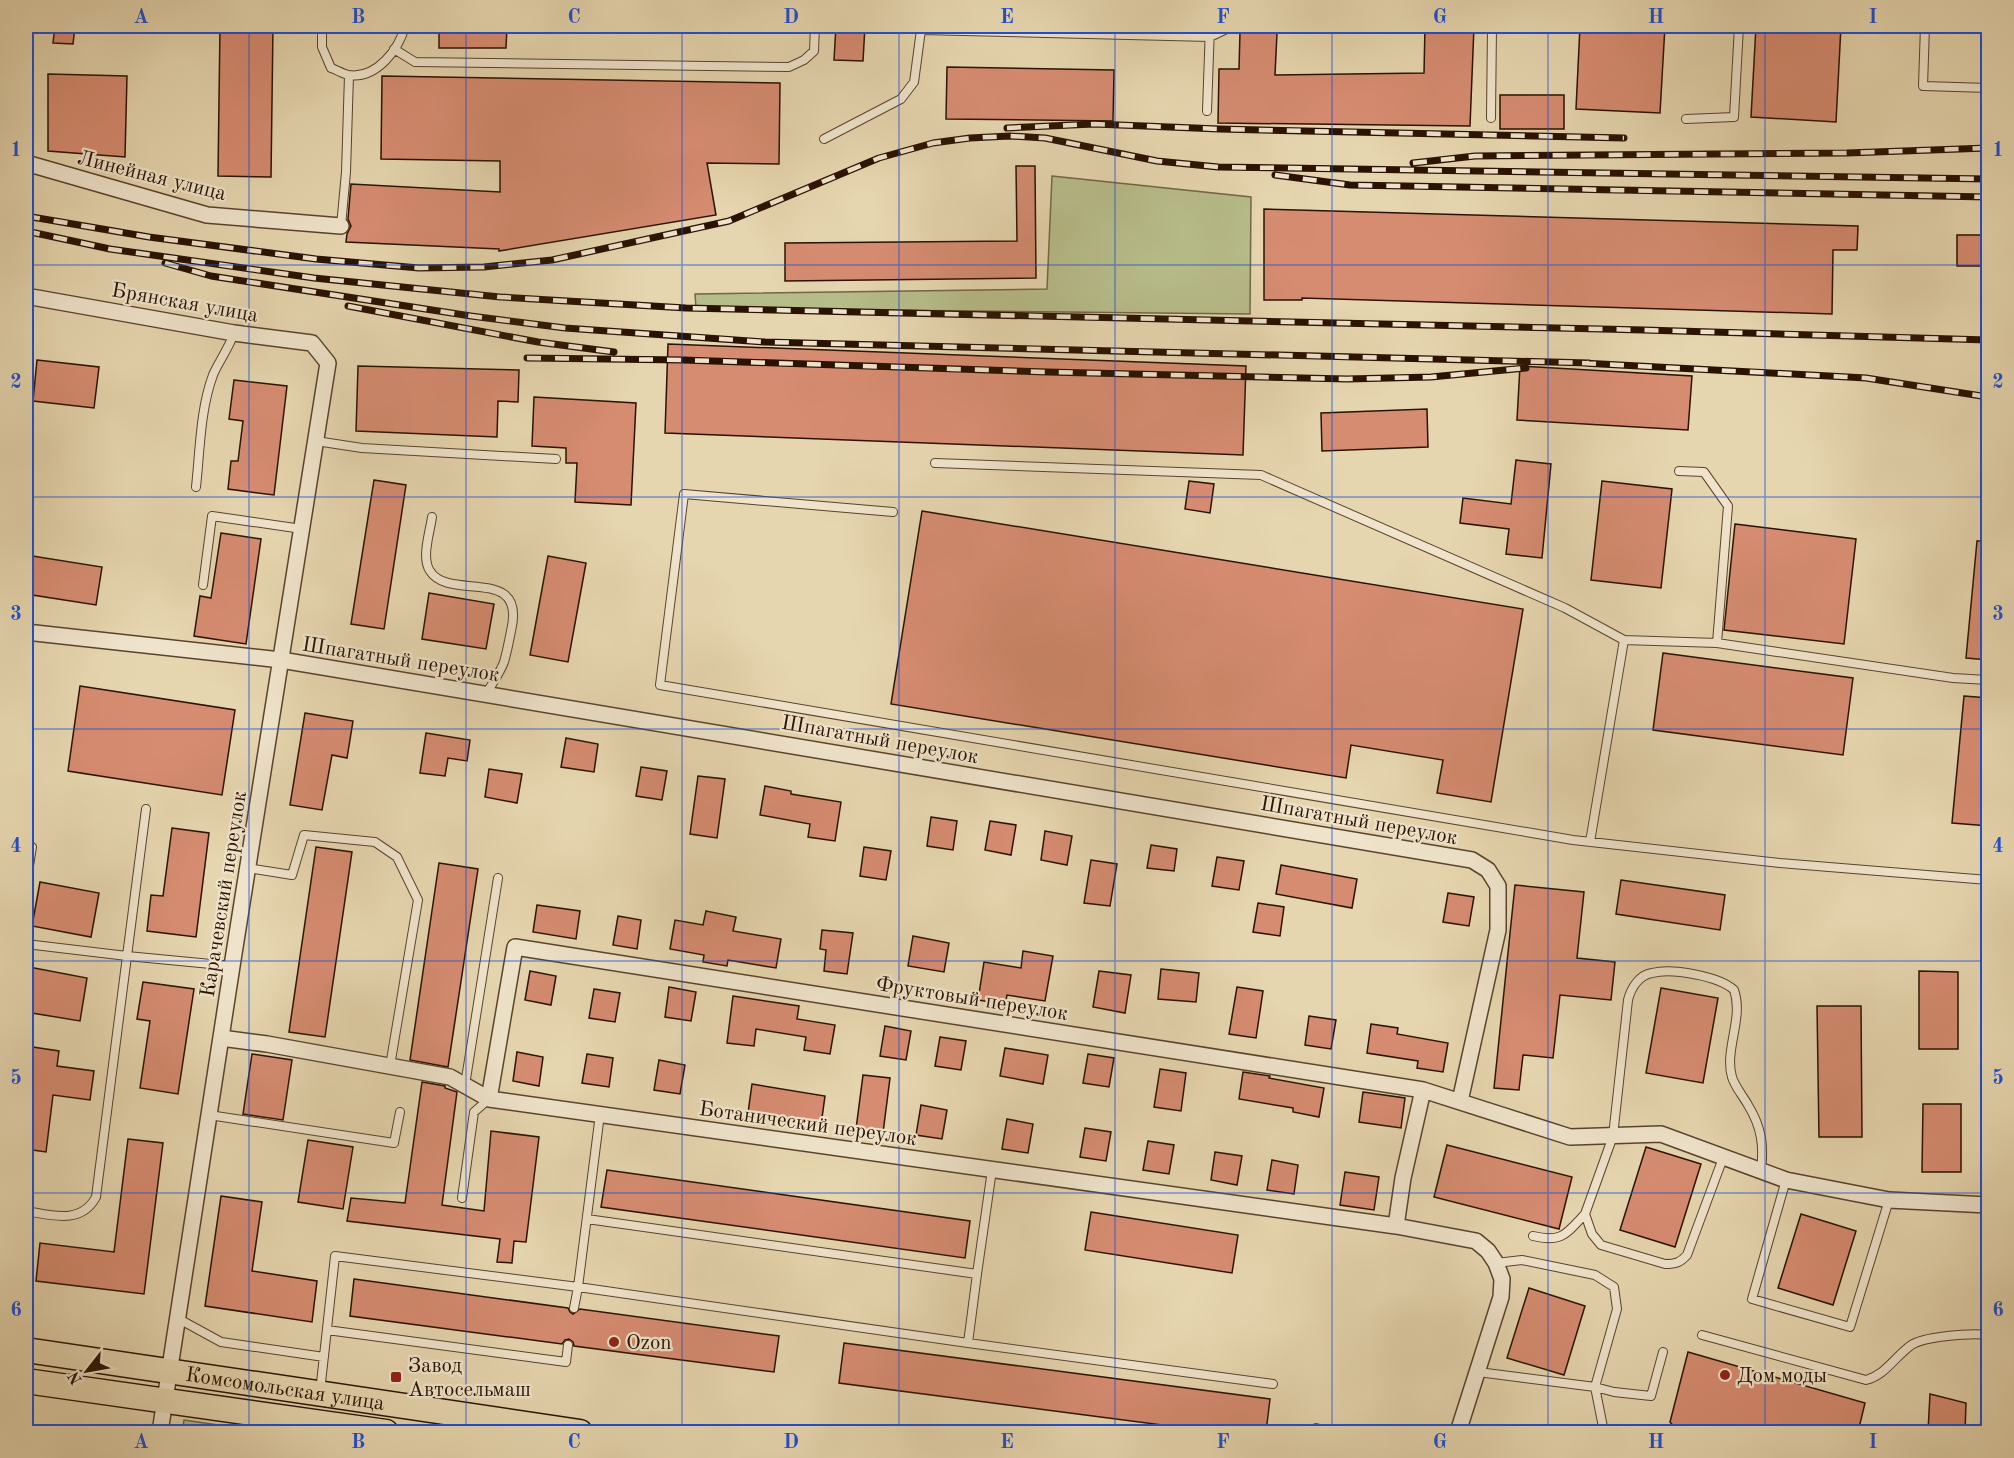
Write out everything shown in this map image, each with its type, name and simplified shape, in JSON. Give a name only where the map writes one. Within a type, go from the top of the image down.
[{"type":"main road","name":"Комсомольская улица","points":[[26,1350],[580,1432]]},
{"type":"main road","name":"Комсомольская улица","points":[[26,1381],[386,1432]]},
{"type":"street","name":"Линейная улица","points":[[26,163],[207,214],[341,226]]},
{"type":"street","name":"Брянская улица","points":[[26,296],[234,333],[312,343],[328,363]]},
{"type":"street","name":"Карачевский переулок","points":[[160,1432],[328,363]]},
{"type":"street","name":"Шпагатный переулок","points":[[26,632],[281,660],[1472,860],[1488,870],[1498,886],[1498,930],[1460,1101]]},
{"type":"street","name":"Фруктовый переулок","points":[[489,1099],[514,946],[1423,1090],[1570,1137],[1612,1136]]},
{"type":"street","name":"Ботанический переулок","points":[[221,1038],[267,1044],[450,1077],[489,1099],[1396,1226],[1476,1241],[1488,1251],[1496,1263]]},
{"type":"street","points":[[1396,1226],[1403,1178],[1423,1090]]},
{"type":"street","points":[[1612,1136],[1661,1134],[1761,1173],[1889,1200],[1989,1205]]},
{"type":"street","points":[[1458,1432],[1501,1297],[1502,1279],[1496,1263]]},
{"type":"lane","points":[[322,26],[322,47],[331,68],[349,75],[370,72],[388,58],[402,36],[405,26]]},
{"type":"lane","points":[[394,49],[415,62],[789,67],[804,60],[814,51],[815,26]]},
{"type":"lane","points":[[1207,111],[1210,26]]},
{"type":"lane","points":[[824,139],[901,99],[914,82],[922,28],[1210,37],[1233,26]]},
{"type":"lane","points":[[1491,118],[1492,26]]},
{"type":"lane","points":[[1686,119],[1734,117],[1739,26]]},
{"type":"lane","points":[[1925,26],[1923,86],[1989,88]]},
{"type":"lane","points":[[341,226],[346,172],[349,75]]},
{"type":"lane","points":[[196,487],[206,402],[213,374],[231,343],[234,333]]},
{"type":"lane","points":[[316,441],[362,448],[556,459]]},
{"type":"lane","points":[[935,463],[1261,475],[1565,608],[1624,639],[1717,643],[1953,678],[1989,680]]},
{"type":"lane","points":[[1679,471],[1704,472],[1728,506],[1717,643]]},
{"type":"lane","points":[[893,512],[684,494],[660,685],[1590,842],[1780,863],[1989,880]]},
{"type":"lane","points":[[203,585],[212,516],[302,529]]},
{"type":"lane","points":[[432,517],[426,557],[430,572],[442,582],[491,589],[504,595],[512,604],[514,619],[503,664],[486,694]]},
{"type":"lane","points":[[1590,842],[1624,639]]},
{"type":"lane","points":[[26,1211],[62,1216],[77,1214],[91,1206],[96,1197],[146,809]]},
{"type":"lane","points":[[248,868],[292,875],[303,835],[375,842],[397,857],[418,900],[390,1066]]},
{"type":"lane","points":[[26,844],[32,847],[26,885]]},
{"type":"lane","points":[[465,1086],[498,878]]},
{"type":"lane","points":[[26,944],[232,966]]},
{"type":"lane","points":[[1533,1236],[1550,1240],[1565,1235],[1585,1214],[1612,1136],[1630,990],[1638,981],[1652,973],[1676,972],[1720,981],[1734,990],[1738,1006],[1731,1065],[1732,1077],[1757,1120],[1762,1134],[1761,1173]]},
{"type":"lane","points":[[462,1198],[474,1112],[489,1099]]},
{"type":"lane","points":[[209,1115],[394,1143],[400,1113]]},
{"type":"lane","points":[[574,1308],[600,1114]]},
{"type":"lane","points":[[1585,1214],[1592,1234],[1601,1245],[1665,1264],[1681,1262],[1687,1255],[1723,1158]]},
{"type":"lane","points":[[968,1343],[992,1170]]},
{"type":"lane","points":[[1786,1180],[1752,1299],[1850,1327],[1889,1200]]},
{"type":"lane","points":[[587,1219],[977,1274]]},
{"type":"lane","points":[[320,1394],[335,1256],[578,1287],[1273,1384]]},
{"type":"lane","points":[[1496,1263],[1522,1260],[1595,1275],[1614,1287],[1617,1309],[1596,1387],[1604,1432]]},
{"type":"lane","points":[[177,1318],[221,1342],[324,1357]]},
{"type":"lane","points":[[327,1330],[566,1362],[568,1345]]},
{"type":"lane","points":[[1702,1335],[1866,1380],[1878,1377],[1914,1343],[1964,1334],[1989,1335]]},
{"type":"lane","points":[[1478,1372],[1651,1396],[1663,1352]]},
{"type":"lane","points":[[1984,1432],[1989,1389]]},
{"type":"lane","points":[[1316,1428],[1331,1432]]},
{"type":"green space","points":[[1052,176],[1251,197],[1250,314],[696,308],[695,294],[1047,289]]},
{"type":"green space","points":[[184,1420],[267,1432],[182,1432]]},
{"type":"building","points":[[55,26],[75,26],[73,44],[53,43]]},
{"type":"building","points":[[220,26],[273,26],[271,177],[218,176]]},
{"type":"building","points":[[439,26],[507,26],[506,48],[439,48]]},
{"type":"building","points":[[836,26],[865,26],[863,61],[834,60]]},
{"type":"building","points":[[1425,26],[1474,26],[1470,126],[1218,123],[1219,69],[1239,69],[1240,32],[1277,33],[1275,75],[1424,73]]},
{"type":"building","points":[[1580,26],[1665,26],[1660,113],[1576,109]]},
{"type":"building","points":[[1756,26],[1841,26],[1836,122],[1751,117]]},
{"type":"building","points":[[947,67],[1114,70],[1113,121],[946,119]]},
{"type":"building","points":[[48,74],[127,76],[125,157],[48,151]]},
{"type":"building","points":[[382,76],[780,83],[779,164],[707,163],[716,215],[499,251],[499,249],[346,242],[351,226],[348,219],[351,184],[500,192],[500,161],[381,159]]},
{"type":"building","points":[[1500,95],[1564,95],[1564,129],[1500,129]]},
{"type":"building","points":[[1016,166],[1035,166],[1036,278],[785,281],[785,243],[1017,241]]},
{"type":"building","points":[[1264,209],[1858,226],[1857,250],[1833,250],[1832,314],[1302,298],[1302,300],[1264,300]]},
{"type":"building","points":[[1957,235],[1986,235],[1986,266],[1957,266]]},
{"type":"building","points":[[668,344],[1246,366],[1243,455],[665,433]]},
{"type":"building","points":[[37,360],[99,367],[94,408],[33,401]]},
{"type":"building","points":[[358,366],[519,370],[518,402],[498,401],[497,437],[356,431]]},
{"type":"building","points":[[1520,366],[1692,376],[1688,430],[1517,420]]},
{"type":"building","points":[[234,380],[287,386],[274,495],[228,489],[231,461],[238,461],[243,421],[229,419]]},
{"type":"building","points":[[534,397],[636,403],[631,505],[575,502],[577,463],[566,463],[566,448],[532,446]]},
{"type":"building","points":[[1427,409],[1428,447],[1322,451],[1321,413]]},
{"type":"building","points":[[1516,460],[1551,464],[1542,558],[1506,554],[1509,529],[1460,523],[1463,498],[1511,504]]},
{"type":"building","points":[[374,480],[406,485],[384,629],[351,624]]},
{"type":"building","points":[[1189,481],[1214,484],[1210,513],[1185,509]]},
{"type":"building","points":[[1602,481],[1672,489],[1661,588],[1591,580]]},
{"type":"building","points":[[922,511],[1523,609],[1491,802],[1437,793],[1443,760],[1351,745],[1346,778],[891,704]]},
{"type":"building","points":[[1735,524],[1856,539],[1844,644],[1724,630]]},
{"type":"building","points":[[221,533],[261,539],[246,644],[194,636],[200,596],[211,598]]},
{"type":"building","points":[[1977,541],[1989,541],[1989,660],[1966,658]]},
{"type":"building","points":[[26,555],[102,567],[96,605],[26,594]]},
{"type":"building","points":[[548,556],[586,563],[568,662],[530,655]]},
{"type":"building","points":[[429,593],[494,604],[486,649],[422,639]]},
{"type":"building","points":[[1663,653],[1853,678],[1843,755],[1653,730]]},
{"type":"building","points":[[80,686],[235,710],[222,795],[68,771]]},
{"type":"building","points":[[1964,696],[1989,698],[1989,826],[1952,823]]},
{"type":"building","points":[[305,713],[353,721],[347,758],[332,755],[322,810],[290,805]]},
{"type":"building","points":[[426,733],[470,740],[467,761],[448,758],[445,776],[420,773]]},
{"type":"building","points":[[566,738],[598,744],[594,772],[561,767]]},
{"type":"building","points":[[641,767],[667,771],[662,800],[636,796]]},
{"type":"building","points":[[489,769],[522,774],[517,803],[485,797]]},
{"type":"building","points":[[698,776],[725,779],[717,838],[690,834]]},
{"type":"building","points":[[765,786],[791,791],[791,794],[841,802],[835,841],[808,837],[810,824],[760,815]]},
{"type":"building","points":[[931,817],[957,821],[953,850],[927,846]]},
{"type":"building","points":[[990,821],[1016,825],[1011,855],[985,850]]},
{"type":"building","points":[[172,828],[209,833],[196,937],[147,931],[151,895],[163,896]]},
{"type":"building","points":[[1045,831],[1072,836],[1067,865],[1041,860]]},
{"type":"building","points":[[1151,845],[1177,849],[1174,871],[1147,868]]},
{"type":"building","points":[[316,847],[352,852],[325,1037],[289,1032]]},
{"type":"building","points":[[864,847],[891,851],[886,880],[860,876]]},
{"type":"building","points":[[1217,857],[1244,861],[1239,890],[1212,886]]},
{"type":"building","points":[[1091,860],[1117,864],[1110,906],[1084,903]]},
{"type":"building","points":[[439,863],[478,869],[448,1067],[410,1060]]},
{"type":"building","points":[[1281,865],[1357,879],[1352,908],[1276,894]]},
{"type":"building","points":[[1621,880],[1725,895],[1720,930],[1616,914]]},
{"type":"building","points":[[40,882],[99,893],[91,937],[32,926]]},
{"type":"building","points":[[1515,885],[1584,892],[1577,958],[1615,962],[1611,1000],[1560,995],[1553,1058],[1523,1055],[1519,1090],[1494,1088]]},
{"type":"building","points":[[1448,893],[1474,897],[1469,926],[1443,922]]},
{"type":"building","points":[[1258,903],[1284,907],[1280,936],[1253,932]]},
{"type":"building","points":[[537,905],[580,911],[576,939],[533,932]]},
{"type":"building","points":[[706,911],[736,917],[733,931],[781,939],[776,968],[728,960],[727,966],[703,962],[704,955],[670,949],[675,920],[703,925]]},
{"type":"building","points":[[618,916],[641,920],[637,949],[613,945]]},
{"type":"building","points":[[822,930],[853,933],[847,974],[824,971],[826,950],[820,949]]},
{"type":"building","points":[[913,936],[949,943],[944,972],[908,966]]},
{"type":"building","points":[[1023,951],[1053,956],[1045,1001],[1007,995],[1005,1005],[978,1000],[984,962],[1021,968]]},
{"type":"building","points":[[29,967],[87,978],[80,1021],[26,1012]]},
{"type":"building","points":[[1161,969],[1199,973],[1196,1002],[1158,999]]},
{"type":"building","points":[[530,971],[556,976],[551,1005],[525,1000]]},
{"type":"building","points":[[1099,971],[1131,975],[1125,1013],[1093,1007]]},
{"type":"building","points":[[1919,971],[1958,972],[1958,1049],[1919,1049]]},
{"type":"building","points":[[143,982],[194,989],[178,1094],[140,1088],[150,1021],[137,1019]]},
{"type":"building","points":[[669,987],[696,992],[691,1021],[665,1017]]},
{"type":"building","points":[[1237,987],[1263,991],[1256,1038],[1229,1034]]},
{"type":"building","points":[[1661,988],[1718,998],[1703,1083],[1646,1073]]},
{"type":"building","points":[[594,989],[620,993],[615,1022],[589,1018]]},
{"type":"building","points":[[733,996],[799,1006],[797,1019],[835,1025],[830,1054],[804,1050],[806,1037],[756,1029],[754,1046],[727,1043]]},
{"type":"building","points":[[1817,1006],[1861,1006],[1862,1137],[1819,1137]]},
{"type":"building","points":[[1309,1016],[1336,1020],[1331,1049],[1305,1045]]},
{"type":"building","points":[[1371,1024],[1398,1028],[1397,1034],[1448,1043],[1443,1072],[1417,1068],[1418,1061],[1367,1053]]},
{"type":"building","points":[[885,1026],[911,1031],[906,1060],[880,1056]]},
{"type":"building","points":[[940,1037],[966,1041],[961,1070],[935,1066]]},
{"type":"building","points":[[26,1046],[59,1051],[57,1066],[94,1071],[90,1100],[53,1095],[46,1152],[26,1149]]},
{"type":"building","points":[[1005,1048],[1048,1055],[1043,1084],[1000,1076]]},
{"type":"building","points":[[517,1052],[543,1057],[539,1086],[513,1081]]},
{"type":"building","points":[[252,1054],[292,1060],[283,1120],[243,1114]]},
{"type":"building","points":[[587,1054],[613,1058],[609,1087],[582,1083]]},
{"type":"building","points":[[1088,1054],[1114,1058],[1109,1087],[1083,1083]]},
{"type":"building","points":[[659,1060],[685,1065],[680,1094],[654,1090]]},
{"type":"building","points":[[1160,1069],[1186,1073],[1181,1111],[1154,1107]]},
{"type":"building","points":[[1243,1072],[1324,1088],[1319,1117],[1293,1112],[1293,1108],[1239,1099]]},
{"type":"building","points":[[863,1075],[890,1078],[883,1133],[856,1129]]},
{"type":"building","points":[[422,1082],[445,1086],[457,1092],[442,1205],[484,1211],[491,1131],[539,1137],[526,1242],[514,1241],[512,1263],[497,1262],[500,1239],[347,1221],[351,1198],[405,1203]]},
{"type":"building","points":[[752,1084],[825,1096],[821,1125],[748,1113]]},
{"type":"building","points":[[1363,1092],[1405,1098],[1401,1128],[1359,1122]]},
{"type":"building","points":[[1923,1104],[1961,1104],[1961,1172],[1922,1172]]},
{"type":"building","points":[[921,1105],[947,1110],[942,1139],[916,1135]]},
{"type":"building","points":[[1007,1119],[1033,1124],[1028,1153],[1002,1149]]},
{"type":"building","points":[[1085,1128],[1111,1132],[1106,1161],[1080,1157]]},
{"type":"building","points":[[128,1139],[163,1143],[144,1294],[36,1281],[40,1243],[114,1252]]},
{"type":"building","points":[[308,1140],[353,1147],[343,1209],[298,1202]]},
{"type":"building","points":[[1148,1141],[1174,1145],[1169,1174],[1143,1170]]},
{"type":"building","points":[[1447,1145],[1572,1177],[1559,1229],[1434,1197]]},
{"type":"building","points":[[1646,1147],[1701,1164],[1675,1247],[1620,1230]]},
{"type":"building","points":[[1215,1152],[1242,1156],[1237,1185],[1211,1180]]},
{"type":"building","points":[[1272,1160],[1298,1165],[1294,1194],[1267,1190]]},
{"type":"building","points":[[607,1170],[970,1221],[965,1258],[601,1207]]},
{"type":"building","points":[[1345,1172],[1379,1177],[1374,1210],[1340,1205]]},
{"type":"building","points":[[221,1196],[262,1202],[252,1271],[317,1281],[312,1322],[205,1306]]},
{"type":"building","points":[[1091,1212],[1238,1235],[1232,1273],[1085,1250]]},
{"type":"building","points":[[1801,1214],[1856,1231],[1833,1305],[1778,1288]]},
{"type":"building","points":[[354,1279],[568,1308],[573,1314],[580,1309],[779,1336],[774,1372],[574,1346],[569,1339],[562,1344],[350,1316]]},
{"type":"building","points":[[1529,1288],[1585,1306],[1564,1375],[1507,1358]]},
{"type":"building","points":[[844,1343],[1270,1399],[1266,1432],[1216,1432],[839,1383]]},
{"type":"building","name":"Дом моды","points":[[1688,1352],[1865,1403],[1858,1432],[1679,1432],[1670,1422]]},
{"type":"building","points":[[1930,1394],[1966,1403],[1965,1432],[1928,1432]]},
{"type":"railway","points":[[1007,128],[1094,124],[1624,138]]},
{"type":"railway","points":[[26,216],[149,237],[316,259],[419,268],[484,267],[552,260],[729,221],[879,158],[933,143],[1010,136],[1045,138],[1157,161],[1218,167],[1988,179]]},
{"type":"railway","points":[[1413,163],[1475,156],[1847,153],[1988,148]]},
{"type":"railway","points":[[1275,175],[1350,185],[1988,197]]},
{"type":"railway","points":[[26,231],[110,249],[314,278],[500,297],[686,308],[1988,340]]},
{"type":"railway","points":[[165,263],[211,276],[565,328],[765,342],[1589,363]]},
{"type":"railway","points":[[348,306],[538,342],[614,352]]},
{"type":"railway","points":[[527,358],[683,360],[1347,379],[1431,377],[1526,368]]},
{"type":"railway","points":[[1582,363],[1866,378],[1988,397]]},
{"type":"place","name":"Ozon","points":[[614,1342]]},
{"type":"place","name":"Дом моды","points":[[1725,1375]]},
{"type":"place","name":"Завод Автосельмаш","points":[[396,1377]]}]
